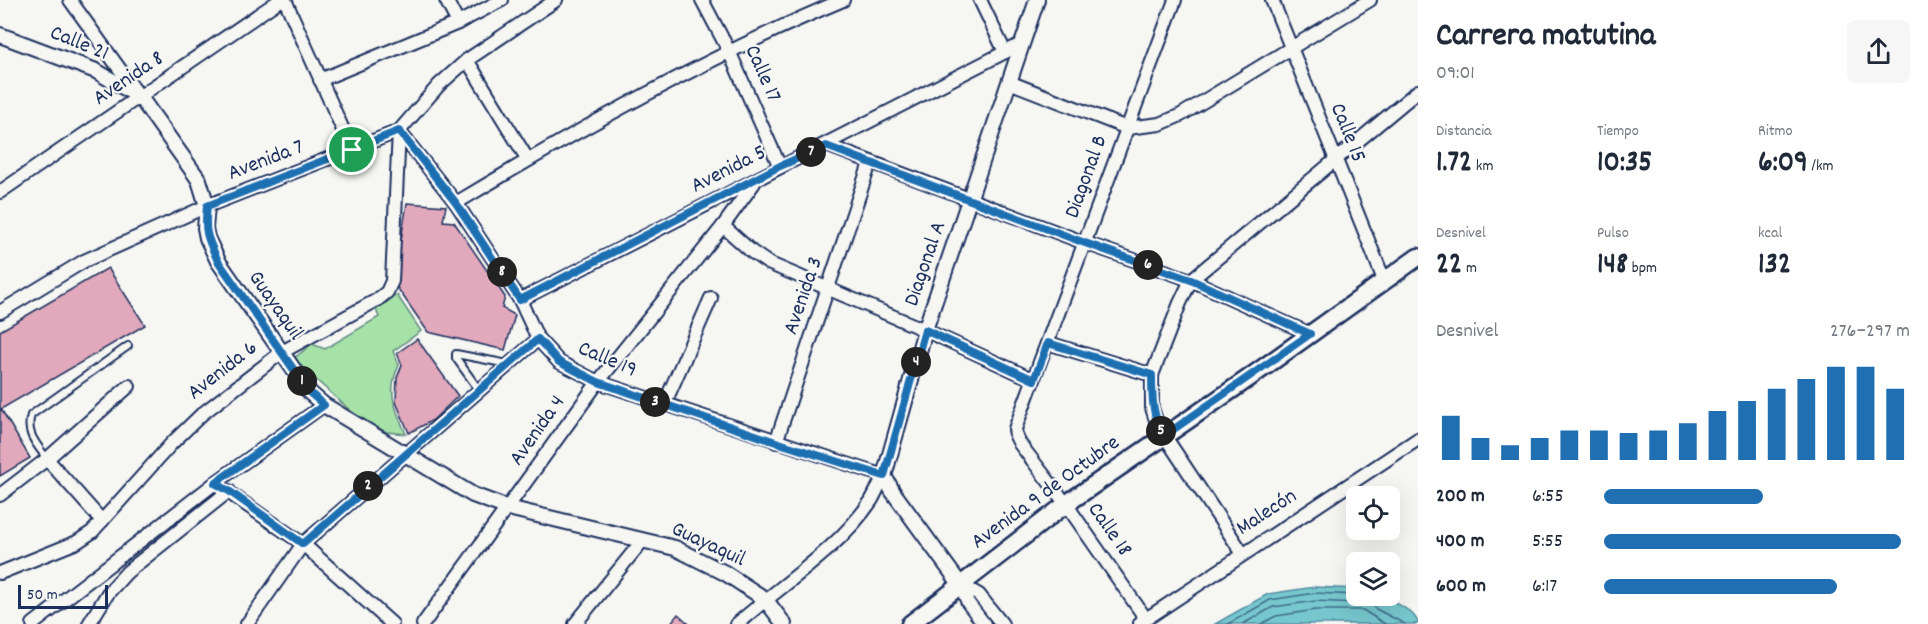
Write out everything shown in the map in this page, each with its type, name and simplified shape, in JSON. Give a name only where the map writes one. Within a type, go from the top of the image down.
[{"type":"main road","name":"Avenida 9 de Octubre","points":[[910,624],[956,580],[1310,334],[1416,257]]},
{"type":"street","name":"Guayaquil","points":[[69,0],[199,180],[207,206],[205,228],[207,238],[218,261],[310,393],[324,405],[472,495],[508,508],[675,548],[725,573],[765,599],[784,624]]},
{"type":"street","name":"Avenida 8","points":[[0,192],[280,0]]},
{"type":"street","points":[[285,0],[352,150]]},
{"type":"street","points":[[446,0],[458,23]]},
{"type":"street","points":[[320,80],[458,23],[502,0]]},
{"type":"street","name":"Avenida 7","points":[[0,311],[84,261],[207,206],[399,131],[439,85],[467,60],[556,0]]},
{"type":"street","name":"Calle 17","points":[[702,0],[729,51],[780,166]]},
{"type":"street","points":[[456,203],[528,160],[729,51],[843,0]]},
{"type":"street","points":[[981,0],[1005,52]]},
{"type":"street","name":"Diagonal A","points":[[884,476],[925,330],[1037,0]]},
{"type":"street","name":"Diagonal B","points":[[1016,436],[1015,429],[1174,0]]},
{"type":"street","name":"Calle 15","points":[[1272,0],[1384,280]]},
{"type":"street","points":[[1009,82],[1127,128],[1160,124],[1181,115],[1371,0]]},
{"type":"street","name":"Calle 21","points":[[0,35],[96,71],[140,97]]},
{"type":"street","name":"Avenida 5","points":[[520,300],[780,166],[826,146],[1021,44]]},
{"type":"street","points":[[467,60],[528,160]]},
{"type":"street","points":[[1243,554],[1158,426],[1152,408],[1152,375],[1191,280],[1418,91]]},
{"type":"street","name":"Calle 19","points":[[399,131],[456,203],[520,300],[538,339],[559,362],[598,382],[884,476]]},
{"type":"street","name":"Avenida 6","points":[[0,573],[77,542],[102,521],[172,443],[202,414],[282,352],[377,300],[387,292],[392,281],[399,131]]},
{"type":"street","points":[[826,146],[1191,280],[1310,334]]},
{"type":"street","name":"Avenida 3","points":[[776,442],[870,162]]},
{"type":"street","name":"Avenida 4","points":[[423,624],[598,382],[723,226],[757,179]]},
{"type":"street","points":[[723,226],[768,263],[925,330],[1034,380]]},
{"type":"street","points":[[664,405],[711,298]]},
{"type":"street","points":[[247,624],[303,544],[538,339]]},
{"type":"street","points":[[1048,343],[1152,375]]},
{"type":"street","points":[[0,495],[47,459],[129,387]]},
{"type":"street","points":[[33,624],[215,483],[324,405]]},
{"type":"street","name":"Calle 18","points":[[1016,436],[1066,504],[1142,622]]},
{"type":"street","name":"Malecón","points":[[1142,622],[1418,439]]},
{"type":"street","points":[[47,459],[102,521]]},
{"type":"street","points":[[884,476],[984,624]]},
{"type":"street","points":[[737,624],[816,559],[853,523],[870,501],[884,476]]},
{"type":"street","points":[[215,483],[303,544],[392,624]]},
{"type":"street","points":[[89,624],[108,593],[127,572],[229,491]]},
{"type":"street","points":[[575,624],[643,540]]},
{"type":"street","points":[[956,580],[980,595],[1002,624]]},
{"type":"lane","points":[[47,459],[32,437],[28,424],[31,415],[128,346]]},
{"type":"lane","points":[[479,390],[456,358],[456,354],[509,364]]},
{"type":"green space","points":[[397,295],[421,331],[393,351],[399,365],[393,384],[394,400],[406,434],[387,432],[362,421],[293,359],[312,344],[325,349],[379,317],[376,310]]},
{"type":"water","points":[[1315,587],[1346,589],[1346,606],[1400,606],[1413,615],[1418,624],[1215,624],[1268,594]]},
{"type":"building","points":[[407,203],[446,206],[443,221],[454,222],[505,297],[502,308],[515,315],[505,350],[428,332],[394,283]]},
{"type":"building","points":[[108,268],[145,325],[1,409],[30,458],[0,476],[0,331]]},
{"type":"building","points":[[417,339],[458,396],[433,420],[409,433],[396,402],[397,378],[402,365],[397,353]]},
{"type":"building","points":[[678,614],[689,624],[670,624]]},
{"type":"route","points":[[399,131],[456,203],[520,300],[780,166],[826,146],[1191,280],[1310,334],[1164,436],[1152,408],[1152,375],[1048,343],[1034,380],[925,330],[884,476],[598,382],[559,362],[538,339],[303,544],[215,483],[324,405],[310,393],[218,261],[207,238],[205,228],[207,206],[352,150],[399,131]]}]
